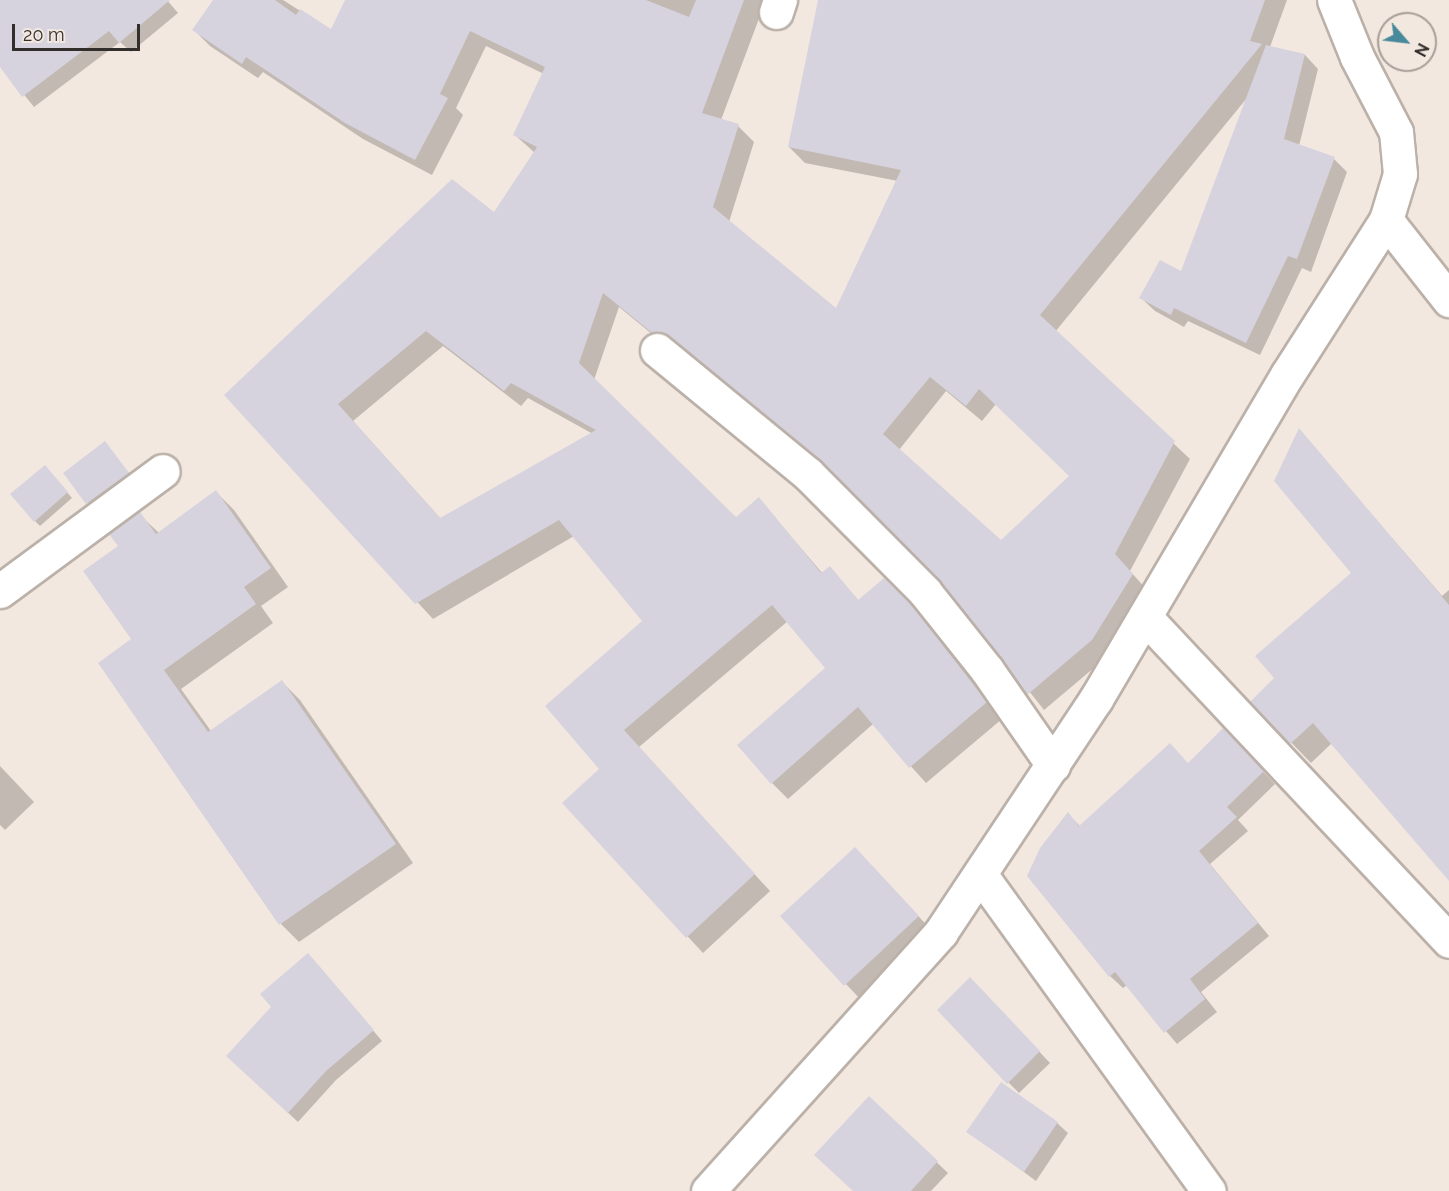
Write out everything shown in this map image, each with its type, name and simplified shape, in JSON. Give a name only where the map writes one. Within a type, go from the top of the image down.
[{"type":"street","points":[[708,1191],[941,932],[1053,765],[1145,617],[1287,375],[1386,220],[1400,174],[1396,132],[1357,57],[1334,0]]},
{"type":"street","points":[[1386,220],[1449,300]]},
{"type":"street","points":[[657,350],[808,474],[925,592],[987,670],[1053,765]]},
{"type":"street","points":[[0,591],[162,471]]},
{"type":"street","points":[[1145,617],[1449,941]]},
{"type":"street","points":[[980,874],[1209,1191]]},
{"type":"building","points":[[0,0],[170,0],[119,43],[109,31],[22,97],[0,67]]},
{"type":"building","points":[[213,0],[275,0],[296,15],[300,9],[331,29],[345,0],[646,0],[689,17],[696,0],[744,0],[702,113],[739,124],[713,207],[836,308],[901,170],[788,147],[818,0],[1265,0],[1250,41],[1262,44],[1040,315],[1175,441],[1115,554],[1133,574],[1092,640],[1027,695],[940,580],[821,461],[669,336],[651,332],[603,293],[579,363],[736,517],[759,497],[821,573],[830,566],[858,600],[884,578],[911,604],[987,702],[909,768],[858,707],[771,784],[737,745],[825,668],[772,605],[624,730],[755,874],[686,938],[562,803],[599,769],[545,706],[642,621],[559,520],[415,604],[224,395],[452,179],[494,212],[537,147],[513,135],[545,67],[470,31],[440,94],[448,98],[415,160],[345,123],[246,57],[242,64],[192,30]],"holes":[[[426,331],[504,391],[511,383],[596,430],[440,518],[338,404]],[[930,377],[966,406],[979,389],[1069,476],[1001,540],[883,434]]]},
{"type":"building","points":[[1266,45],[1305,54],[1284,139],[1335,157],[1297,259],[1288,256],[1246,343],[1174,308],[1171,315],[1139,298],[1160,260],[1181,271]]},
{"type":"building","points":[[1299,428],[1449,605],[1449,881],[1313,723],[1290,744],[1250,702],[1274,678],[1255,656],[1351,573],[1274,481]]},
{"type":"building","points":[[105,441],[129,473],[86,504],[63,473]]},
{"type":"building","points":[[45,465],[68,492],[34,522],[10,494]]},
{"type":"building","points":[[216,490],[271,568],[244,587],[256,604],[164,670],[208,732],[282,680],[396,844],[279,925],[98,663],[131,639],[83,571],[118,546],[109,534],[140,512],[156,534]]},
{"type":"building","points":[[1223,728],[1264,771],[1227,807],[1237,817],[1199,851],[1258,923],[1190,979],[1205,999],[1164,1033],[1115,972],[1109,977],[1027,876],[1040,848],[1068,812],[1079,826],[1170,743],[1188,763]]},
{"type":"building","points":[[855,847],[919,916],[844,986],[780,916]]},
{"type":"building","points":[[308,953],[374,1030],[326,1071],[288,1113],[226,1056],[271,1007],[260,994]]},
{"type":"building","points":[[970,977],[1040,1051],[1007,1084],[937,1010]]},
{"type":"building","points":[[1001,1082],[1058,1122],[1024,1172],[966,1132]]},
{"type":"building","points":[[869,1096],[938,1161],[911,1191],[853,1191],[814,1155]]}]
